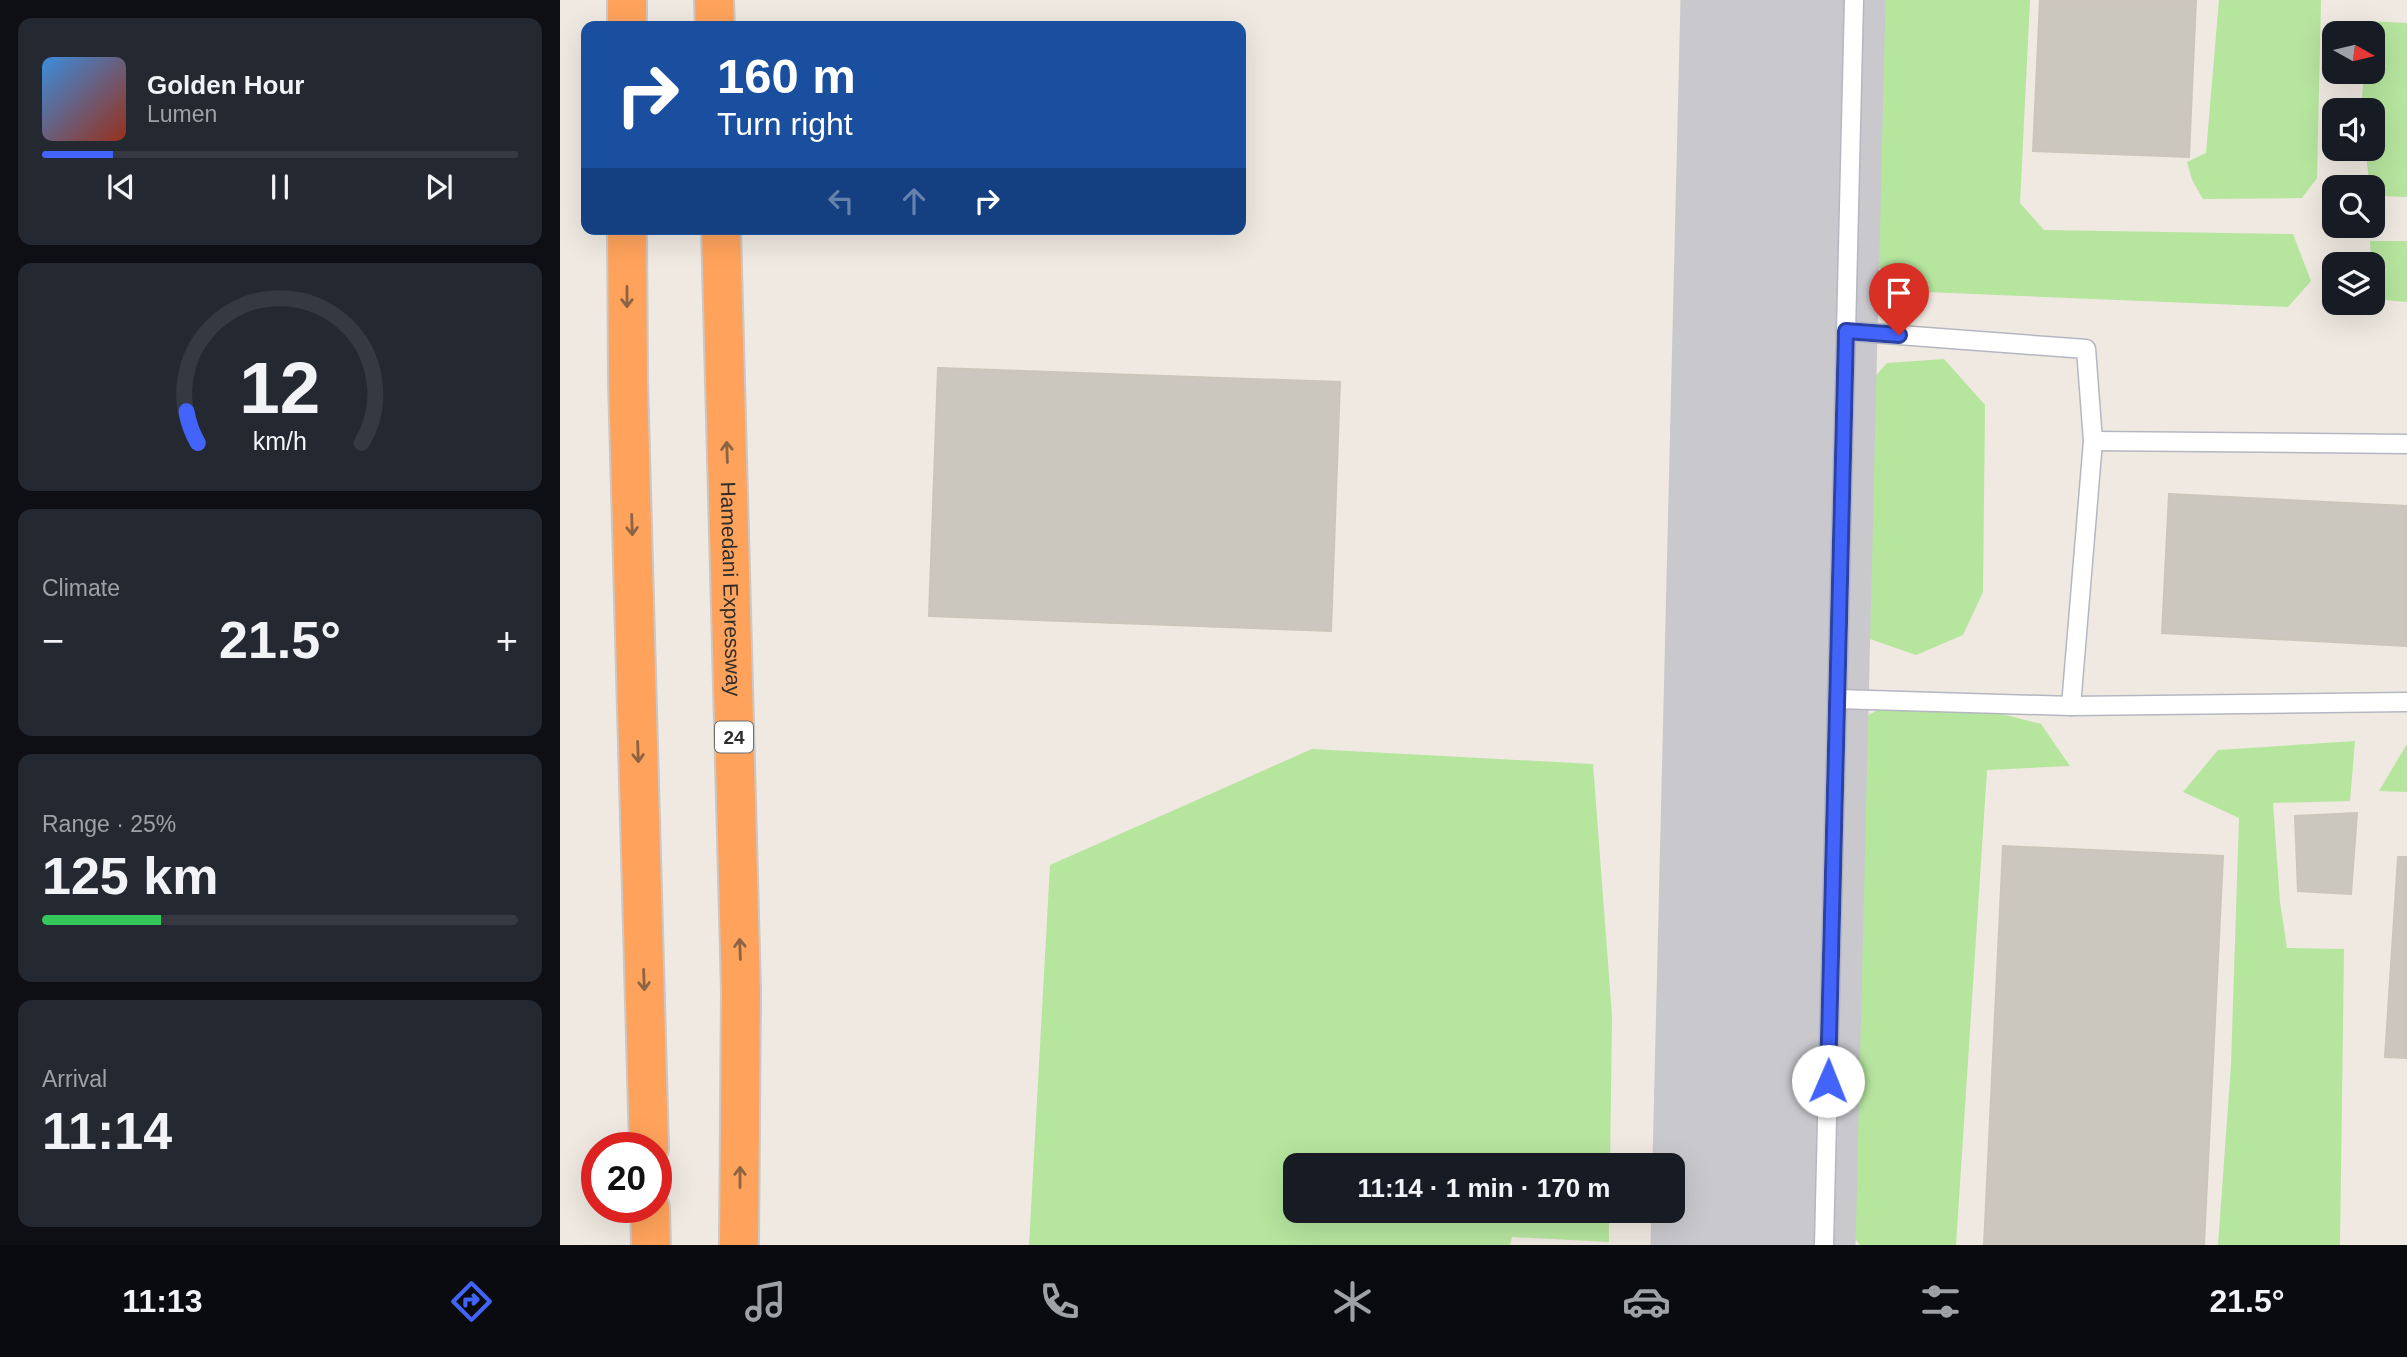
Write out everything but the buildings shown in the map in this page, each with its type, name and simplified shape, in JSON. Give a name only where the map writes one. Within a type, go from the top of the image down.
[{"type":"highway","points":[[626,0],[627,21]]},
{"type":"highway","points":[[714,0],[715,21]]},
{"type":"highway","points":[[627,235],[628,381],[649,1132]]},
{"type":"highway","name":"Hamedani Expressway","points":[[721,235],[741,991],[739,1245]]},
{"type":"highway","points":[[650,1223],[651,1245]]},
{"type":"lane","points":[[1824,1245],[1854,0]]},
{"type":"lane","points":[[1846,331],[2086,349],[2093,441],[2071,706]]},
{"type":"lane","points":[[2093,441],[2407,444]]},
{"type":"lane","points":[[1837,699],[2071,706],[2407,702]]},
{"type":"green space","points":[[1879,0],[2030,0],[2020,203],[2044,230],[2293,234],[2311,281],[2288,307],[1902,291],[1873,261]]},
{"type":"green space","points":[[2219,0],[2321,0],[2317,178],[2302,198],[2203,199],[2192,180],[2187,162],[2206,153]]},
{"type":"green space","points":[[2385,22],[2407,23],[2407,197],[2385,196],[2385,175],[2368,175],[2367,161],[2385,161],[2385,98],[2362,98],[2363,84],[2385,84]]},
{"type":"green space","points":[[2370,241],[2407,241],[2407,302],[2385,300],[2385,252],[2371,252]]},
{"type":"green space","points":[[1944,359],[1985,405],[1983,592],[1963,635],[1916,655],[1870,639],[1849,611],[1848,407],[1887,363]]},
{"type":"green space","points":[[1912,691],[2041,724],[2070,766],[1987,770],[1956,1245],[1860,1245],[1846,1228],[1856,722]]},
{"type":"green space","points":[[2355,741],[2350,801],[2273,803],[2280,902],[2287,948],[2344,949],[2340,1245],[2218,1245],[2231,1065],[2239,818],[2183,792],[2218,750]]},
{"type":"green space","points":[[2407,744],[2407,792],[2379,791]]},
{"type":"green space","points":[[1312,749],[1593,764],[1612,1016],[1610,1153],[1283,1153],[1283,1223],[1609,1223],[1609,1242],[1512,1237],[1510,1245],[1029,1245],[1050,865]]},
{"type":"runway","points":[[1753,1245],[1783,0]]},
{"type":"route","points":[[1828,1081],[1846,331],[1899,335]]}]
